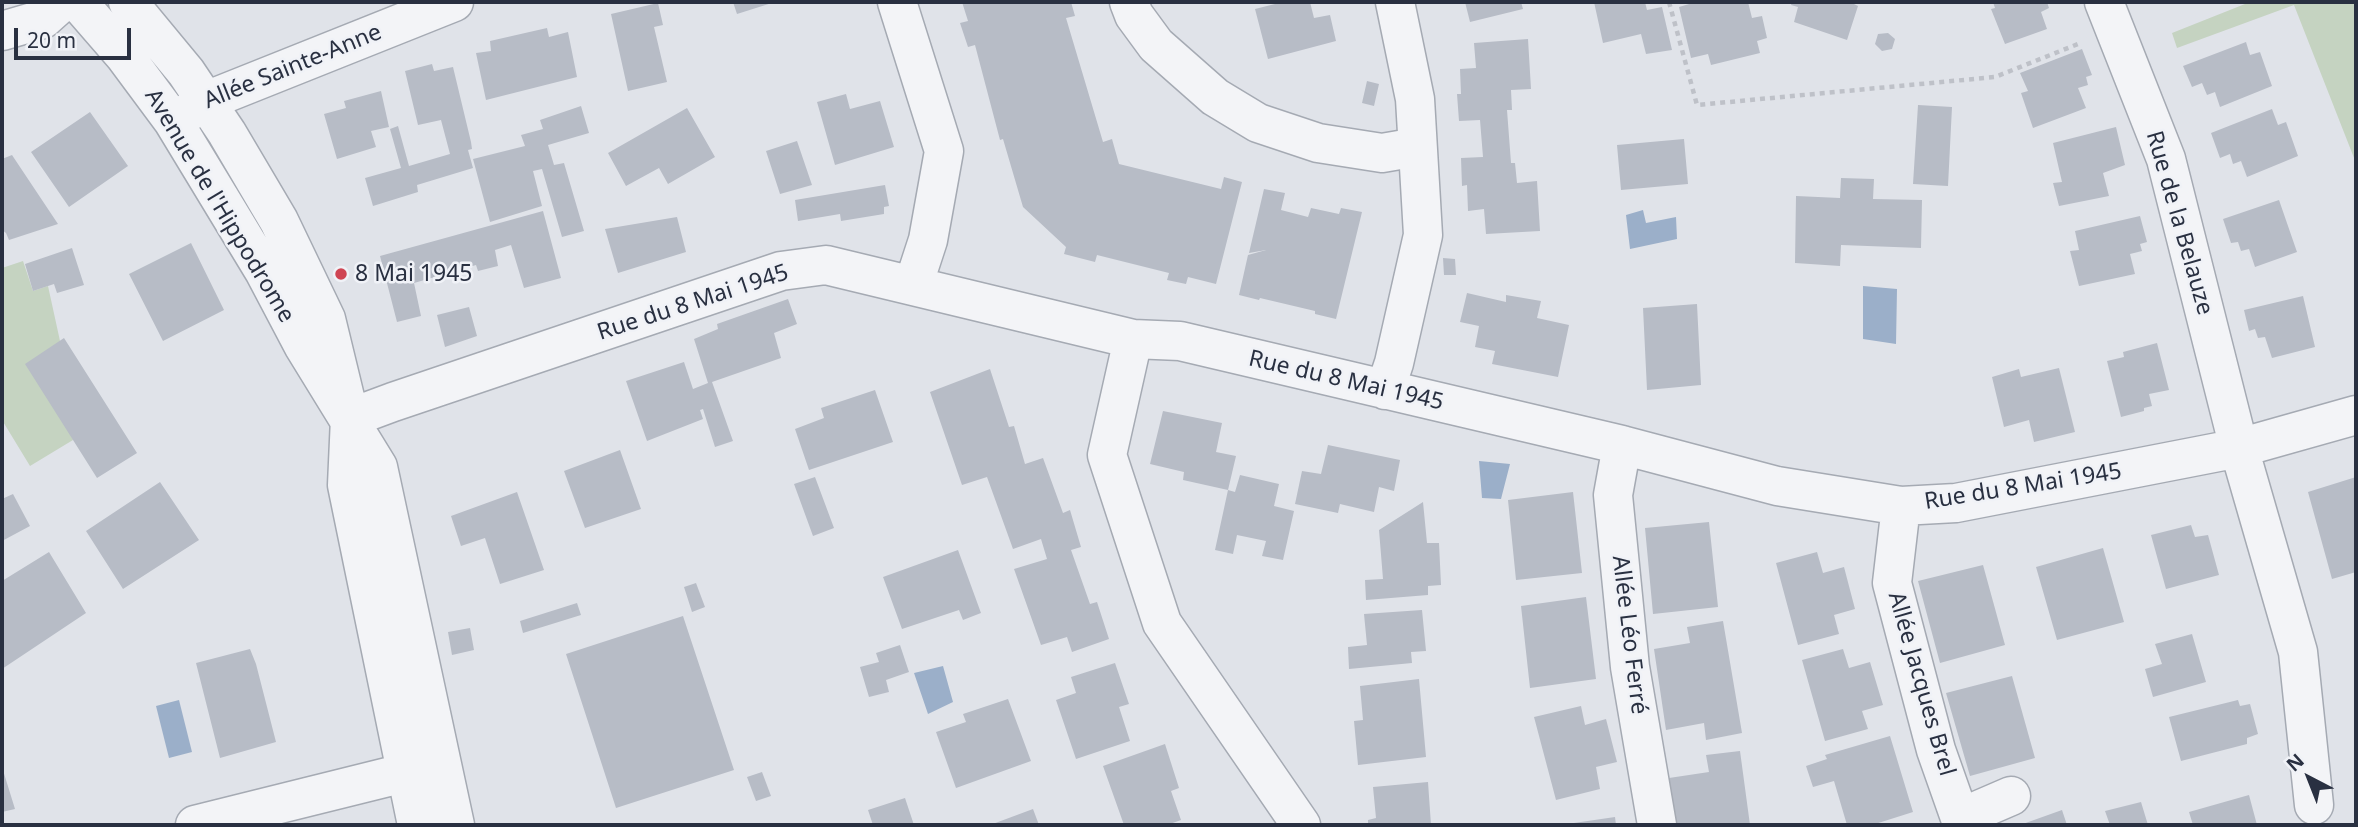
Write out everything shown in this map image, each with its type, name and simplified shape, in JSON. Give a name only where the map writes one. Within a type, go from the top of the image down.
[{"type":"street","points":[[2,32],[43,19],[62,2]]},
{"type":"street","name":"Avenue de l'Hippodrome","points":[[78,2],[124,55],[173,121],[264,271],[303,345],[378,467],[455,825]]},
{"type":"street","points":[[128,2],[186,72],[206,102],[279,221],[326,319],[350,418],[347,485],[416,825]]},
{"type":"street","name":"Allée Sainte-Anne","points":[[173,121],[206,102],[454,2]]},
{"type":"street","points":[[897,2],[944,151],[928,240],[913,286]]},
{"type":"street","points":[[1129,2],[1134,15],[1156,45],[1215,97],[1258,123],[1318,143],[1382,153],[1417,146]]},
{"type":"street","points":[[1385,390],[1394,363],[1423,235],[1415,99],[1395,2]]},
{"type":"street","name":"Rue de la Belauze","points":[[2109,15],[2166,159],[2239,449],[2298,652],[2314,805]]},
{"type":"street","name":"Rue du 8 Mai 1945","points":[[350,418],[781,271],[826,265],[1133,339],[1180,341],[1622,445],[1777,486],[1901,506],[1956,503],[2239,449],[2356,415]]},
{"type":"street","points":[[1133,339],[1107,455],[1162,623],[1301,825]]},
{"type":"street","name":"Allée Léo Ferré","points":[[1622,445],[1613,495],[1630,667],[1657,825]]},
{"type":"street","name":"Allée Jacques Brel","points":[[1901,506],[1892,583],[1953,822],[2011,796]]},
{"type":"street","points":[[195,825],[404,773]]},
{"type":"path","points":[[1669,2],[1697,105],[1996,77],[2109,15]]},
{"type":"green space","points":[[2250,2],[2356,2],[2356,163],[2294,5],[2177,48],[2172,33]]},
{"type":"green space","points":[[23,261],[33,291],[48,286],[60,341],[73,440],[30,466],[2,420],[2,268]]},
{"type":"water","points":[[1643,210],[1646,223],[1676,217],[1677,239],[1630,249],[1626,215]]},
{"type":"water","points":[[1863,286],[1897,289],[1896,344],[1863,339]]},
{"type":"water","points":[[1479,461],[1510,464],[1501,499],[1482,498]]},
{"type":"water","points":[[943,666],[953,702],[928,714],[914,673]]},
{"type":"water","points":[[179,700],[192,752],[169,758],[156,706]]},
{"type":"building","points":[[733,2],[775,2],[737,14]]},
{"type":"building","points":[[962,2],[1071,2],[1075,16],[1066,18],[1103,142],[1112,139],[1119,164],[1221,189],[1224,177],[1242,182],[1216,284],[1188,277],[1186,284],[1167,280],[1169,273],[1097,255],[1095,262],[1064,254],[1066,247],[1023,207],[1003,139],[1000,140],[975,45],[968,47],[960,23],[968,21]]},
{"type":"building","points":[[1283,2],[1310,2],[1314,18],[1330,15],[1336,41],[1268,59],[1255,9]]},
{"type":"building","points":[[1465,2],[1521,2],[1523,9],[1470,22]]},
{"type":"building","points":[[1594,2],[1645,2],[1647,10],[1662,7],[1672,50],[1646,54],[1641,34],[1603,43]]},
{"type":"building","points":[[1696,2],[1748,2],[1752,18],[1762,16],[1767,38],[1757,41],[1760,53],[1711,65],[1708,54],[1691,58],[1679,7]]},
{"type":"building","points":[[1792,2],[1850,2],[1858,6],[1847,40],[1794,22],[1798,7],[1791,5]]},
{"type":"building","points":[[1993,2],[2047,2],[2049,8],[2041,12],[2047,29],[2005,44],[1991,9],[1995,8]]},
{"type":"building","points":[[658,3],[663,25],[654,27],[667,82],[628,91],[611,14]]},
{"type":"building","points":[[547,28],[549,37],[568,32],[577,77],[486,100],[476,53],[491,51],[490,41]]},
{"type":"building","points":[[1888,33],[1895,39],[1892,49],[1882,51],[1875,44],[1878,34]]},
{"type":"building","points":[[1528,39],[1531,89],[1511,90],[1512,110],[1507,110],[1511,163],[1515,163],[1517,183],[1537,181],[1540,231],[1486,234],[1484,209],[1468,211],[1467,185],[1462,186],[1461,158],[1483,157],[1480,120],[1459,121],[1457,94],[1461,94],[1460,69],[1476,68],[1474,43]]},
{"type":"building","points":[[2246,42],[2250,55],[2260,52],[2272,86],[2220,107],[2215,92],[2207,95],[2202,83],[2192,87],[2183,66]]},
{"type":"building","points":[[2082,49],[2092,75],[2086,77],[2088,85],[2078,88],[2086,108],[2033,128],[2021,93],[2028,91],[2020,73]]},
{"type":"building","points":[[432,64],[434,71],[453,67],[471,142],[472,149],[468,150],[473,168],[417,185],[418,192],[373,206],[365,178],[401,168],[390,129],[398,126],[409,166],[450,154],[441,120],[418,125],[405,71]]},
{"type":"building","points":[[1367,81],[1379,84],[1374,106],[1362,103]]},
{"type":"building","points":[[381,91],[389,127],[371,131],[376,147],[337,159],[324,114],[346,108],[344,101]]},
{"type":"building","points":[[846,94],[850,109],[880,101],[894,147],[835,165],[817,102]]},
{"type":"building","points":[[1918,105],[1952,107],[1948,186],[1913,184]]},
{"type":"building","points":[[581,106],[589,133],[548,145],[554,165],[564,163],[584,231],[562,237],[542,169],[533,171],[542,206],[490,222],[473,159],[525,146],[521,135],[543,129],[540,120]]},
{"type":"building","points":[[687,108],[715,157],[668,184],[659,168],[626,186],[608,153]]},
{"type":"building","points":[[2272,109],[2278,125],[2286,122],[2298,156],[2247,177],[2241,161],[2233,164],[2230,154],[2220,158],[2211,133]]},
{"type":"building","points":[[90,112],[128,166],[69,207],[31,152]]},
{"type":"building","points":[[2116,127],[2125,165],[2103,173],[2109,196],[2059,206],[2053,183],[2062,182],[2053,143]]},
{"type":"building","points":[[1684,139],[1688,184],[1621,190],[1617,145]]},
{"type":"building","points":[[797,141],[812,185],[780,194],[766,151]]},
{"type":"building","points":[[12,155],[58,224],[9,240],[2,230],[2,159]]},
{"type":"building","points":[[1841,178],[1874,179],[1873,199],[1922,200],[1921,248],[1841,245],[1840,266],[1795,263],[1796,196],[1840,198]]},
{"type":"building","points":[[885,185],[889,206],[884,207],[884,214],[841,221],[840,214],[798,221],[795,200]]},
{"type":"building","points":[[1264,189],[1285,193],[1281,210],[1308,217],[1311,208],[1339,214],[1341,208],[1362,212],[1336,319],[1315,314],[1315,311],[1239,295],[1248,255],[1266,250],[1249,253]]},
{"type":"building","points":[[2279,200],[2297,252],[2255,267],[2249,249],[2241,251],[2238,242],[2231,243],[2223,219]]},
{"type":"building","points":[[543,211],[561,278],[524,288],[511,245],[495,250],[498,266],[478,271],[476,265],[414,283],[421,316],[397,322],[380,256]]},
{"type":"building","points":[[2140,216],[2147,242],[2140,244],[2142,251],[2130,254],[2135,274],[2079,286],[2070,251],[2079,250],[2075,231]]},
{"type":"building","points":[[677,217],[686,252],[618,273],[605,229]]},
{"type":"building","points":[[191,243],[224,310],[163,341],[129,274]]},
{"type":"building","points":[[72,248],[84,285],[57,293],[54,284],[33,291],[25,264]]},
{"type":"building","points":[[1443,258],[1455,259],[1456,275],[1444,275]]},
{"type":"building","points":[[1467,293],[1506,302],[1506,295],[1541,301],[1537,318],[1569,325],[1558,377],[1492,364],[1495,351],[1475,347],[1479,326],[1460,322]]},
{"type":"building","points":[[2303,296],[2315,347],[2272,358],[2265,337],[2258,338],[2255,329],[2249,331],[2244,310]]},
{"type":"building","points":[[788,299],[797,324],[774,333],[781,358],[712,382],[733,441],[715,447],[703,409],[700,410],[703,419],[647,441],[626,381],[684,362],[693,389],[708,383],[694,339],[718,329],[717,324]]},
{"type":"building","points":[[1697,304],[1701,385],[1647,390],[1643,308]]},
{"type":"building","points":[[469,307],[477,336],[445,347],[437,315]]},
{"type":"building","points":[[64,338],[137,453],[97,478],[25,364]]},
{"type":"building","points":[[2157,343],[2169,390],[2149,394],[2152,406],[2121,417],[2107,361],[2124,357],[2123,352]]},
{"type":"building","points":[[2059,368],[2075,432],[2034,442],[2029,420],[2004,427],[1992,377],[2019,369],[2021,377]]},
{"type":"building","points":[[990,369],[1009,427],[1014,426],[1025,464],[1043,458],[1063,513],[1070,510],[1081,547],[1071,550],[1090,604],[1097,602],[1109,639],[1072,652],[1067,637],[1041,645],[1014,569],[1047,559],[1041,539],[1013,549],[987,477],[962,485],[930,392]]},
{"type":"building","points":[[875,390],[893,442],[809,470],[795,429],[824,418],[821,408]]},
{"type":"building","points":[[1163,411],[1222,423],[1216,452],[1236,456],[1228,490],[1183,480],[1184,472],[1150,464]]},
{"type":"building","points":[[1328,445],[1400,460],[1394,491],[1379,487],[1374,512],[1340,504],[1338,513],[1295,504],[1302,471],[1321,474]]},
{"type":"building","points":[[620,450],[641,509],[585,528],[564,471]]},
{"type":"building","points":[[1240,475],[1279,484],[1274,506],[1294,511],[1283,560],[1262,556],[1266,541],[1237,535],[1233,554],[1215,550],[1228,490],[1235,492]]},
{"type":"building","points":[[815,477],[834,528],[813,536],[794,484]]},
{"type":"building","points":[[2356,477],[2356,572],[2332,579],[2308,492]]},
{"type":"building","points":[[160,482],[199,540],[123,589],[86,531]]},
{"type":"building","points":[[517,492],[544,570],[500,584],[485,538],[461,546],[451,516]]},
{"type":"building","points":[[1573,492],[1582,573],[1516,580],[1508,500]]},
{"type":"building","points":[[13,494],[30,526],[2,541],[2,499]]},
{"type":"building","points":[[1423,502],[1427,543],[1439,543],[1441,585],[1428,586],[1428,595],[1366,600],[1365,580],[1383,579],[1379,530]]},
{"type":"building","points":[[1709,522],[1718,607],[1653,614],[1645,528]]},
{"type":"building","points":[[2191,525],[2195,537],[2208,535],[2219,575],[2166,589],[2151,535]]},
{"type":"building","points":[[2103,548],[2124,622],[2057,640],[2036,567]]},
{"type":"building","points":[[958,550],[981,613],[963,620],[959,610],[902,629],[883,577]]},
{"type":"building","points":[[49,552],[86,613],[2,669],[2,581]]},
{"type":"building","points":[[1817,552],[1823,573],[1844,567],[1855,609],[1834,615],[1839,634],[1798,645],[1776,563]]},
{"type":"building","points":[[1983,565],[2005,645],[1940,663],[1918,581]]},
{"type":"building","points":[[696,583],[705,607],[692,612],[684,587]]},
{"type":"building","points":[[1586,597],[1596,679],[1530,688],[1521,606]]},
{"type":"building","points":[[577,603],[581,615],[523,633],[520,621]]},
{"type":"building","points":[[1422,610],[1426,651],[1411,652],[1412,663],[1349,669],[1348,647],[1367,645],[1364,614]]},
{"type":"building","points":[[683,616],[734,770],[616,808],[566,654]]},
{"type":"building","points":[[1723,621],[1742,733],[1706,740],[1704,723],[1666,730],[1654,649],[1690,643],[1687,627]]},
{"type":"building","points":[[470,628],[474,650],[452,655],[448,632]]},
{"type":"building","points":[[2192,634],[2206,682],[2153,697],[2145,669],[2162,664],[2155,644]]},
{"type":"building","points":[[900,645],[909,672],[886,680],[889,692],[869,697],[860,667],[879,662],[876,653]]},
{"type":"building","points":[[250,649],[276,742],[220,758],[196,663]]},
{"type":"building","points":[[1843,649],[1849,668],[1870,662],[1883,705],[1862,711],[1868,729],[1825,741],[1802,660]]},
{"type":"building","points":[[1115,663],[1129,704],[1119,707],[1130,741],[1076,759],[1056,700],[1076,693],[1071,677]]},
{"type":"building","points":[[2012,676],[2035,758],[1970,776],[1946,693]]},
{"type":"building","points":[[1419,679],[1426,757],[1358,765],[1354,721],[1363,720],[1360,686]]},
{"type":"building","points":[[1008,699],[1031,761],[956,788],[936,732],[966,722],[963,714]]},
{"type":"building","points":[[2238,700],[2240,706],[2250,704],[2258,734],[2247,738],[2247,744],[2181,761],[2169,717]]},
{"type":"building","points":[[1581,706],[1585,725],[1606,719],[1617,762],[1596,767],[1600,789],[1556,800],[1534,717]]},
{"type":"building","points":[[1890,736],[1913,812],[1872,825],[1847,825],[1834,781],[1813,787],[1806,766],[1827,759],[1825,755]]},
{"type":"building","points":[[1165,744],[1179,788],[1171,791],[1181,820],[1167,825],[1124,825],[1103,766]]},
{"type":"building","points":[[1740,751],[1750,825],[1675,825],[1669,778],[1709,772],[1706,755]]},
{"type":"building","points":[[2,767],[15,809],[2,812]]},
{"type":"building","points":[[762,772],[771,796],[756,801],[747,777]]},
{"type":"building","points":[[1428,782],[1431,825],[1368,825],[1368,820],[1376,818],[1373,787]]},
{"type":"building","points":[[2249,795],[2257,825],[2193,825],[2189,812]]},
{"type":"building","points":[[905,798],[914,825],[873,825],[868,810]]},
{"type":"building","points":[[2141,802],[2148,825],[2110,825],[2105,811]]},
{"type":"building","points":[[1033,809],[1039,825],[990,825]]},
{"type":"building","points":[[2062,810],[2067,825],[2020,825]]},
{"type":"building","points":[[1615,817],[1616,825],[1567,824]]},
{"type":"place","name":"8 Mai 1945","points":[[341,274]]}]
